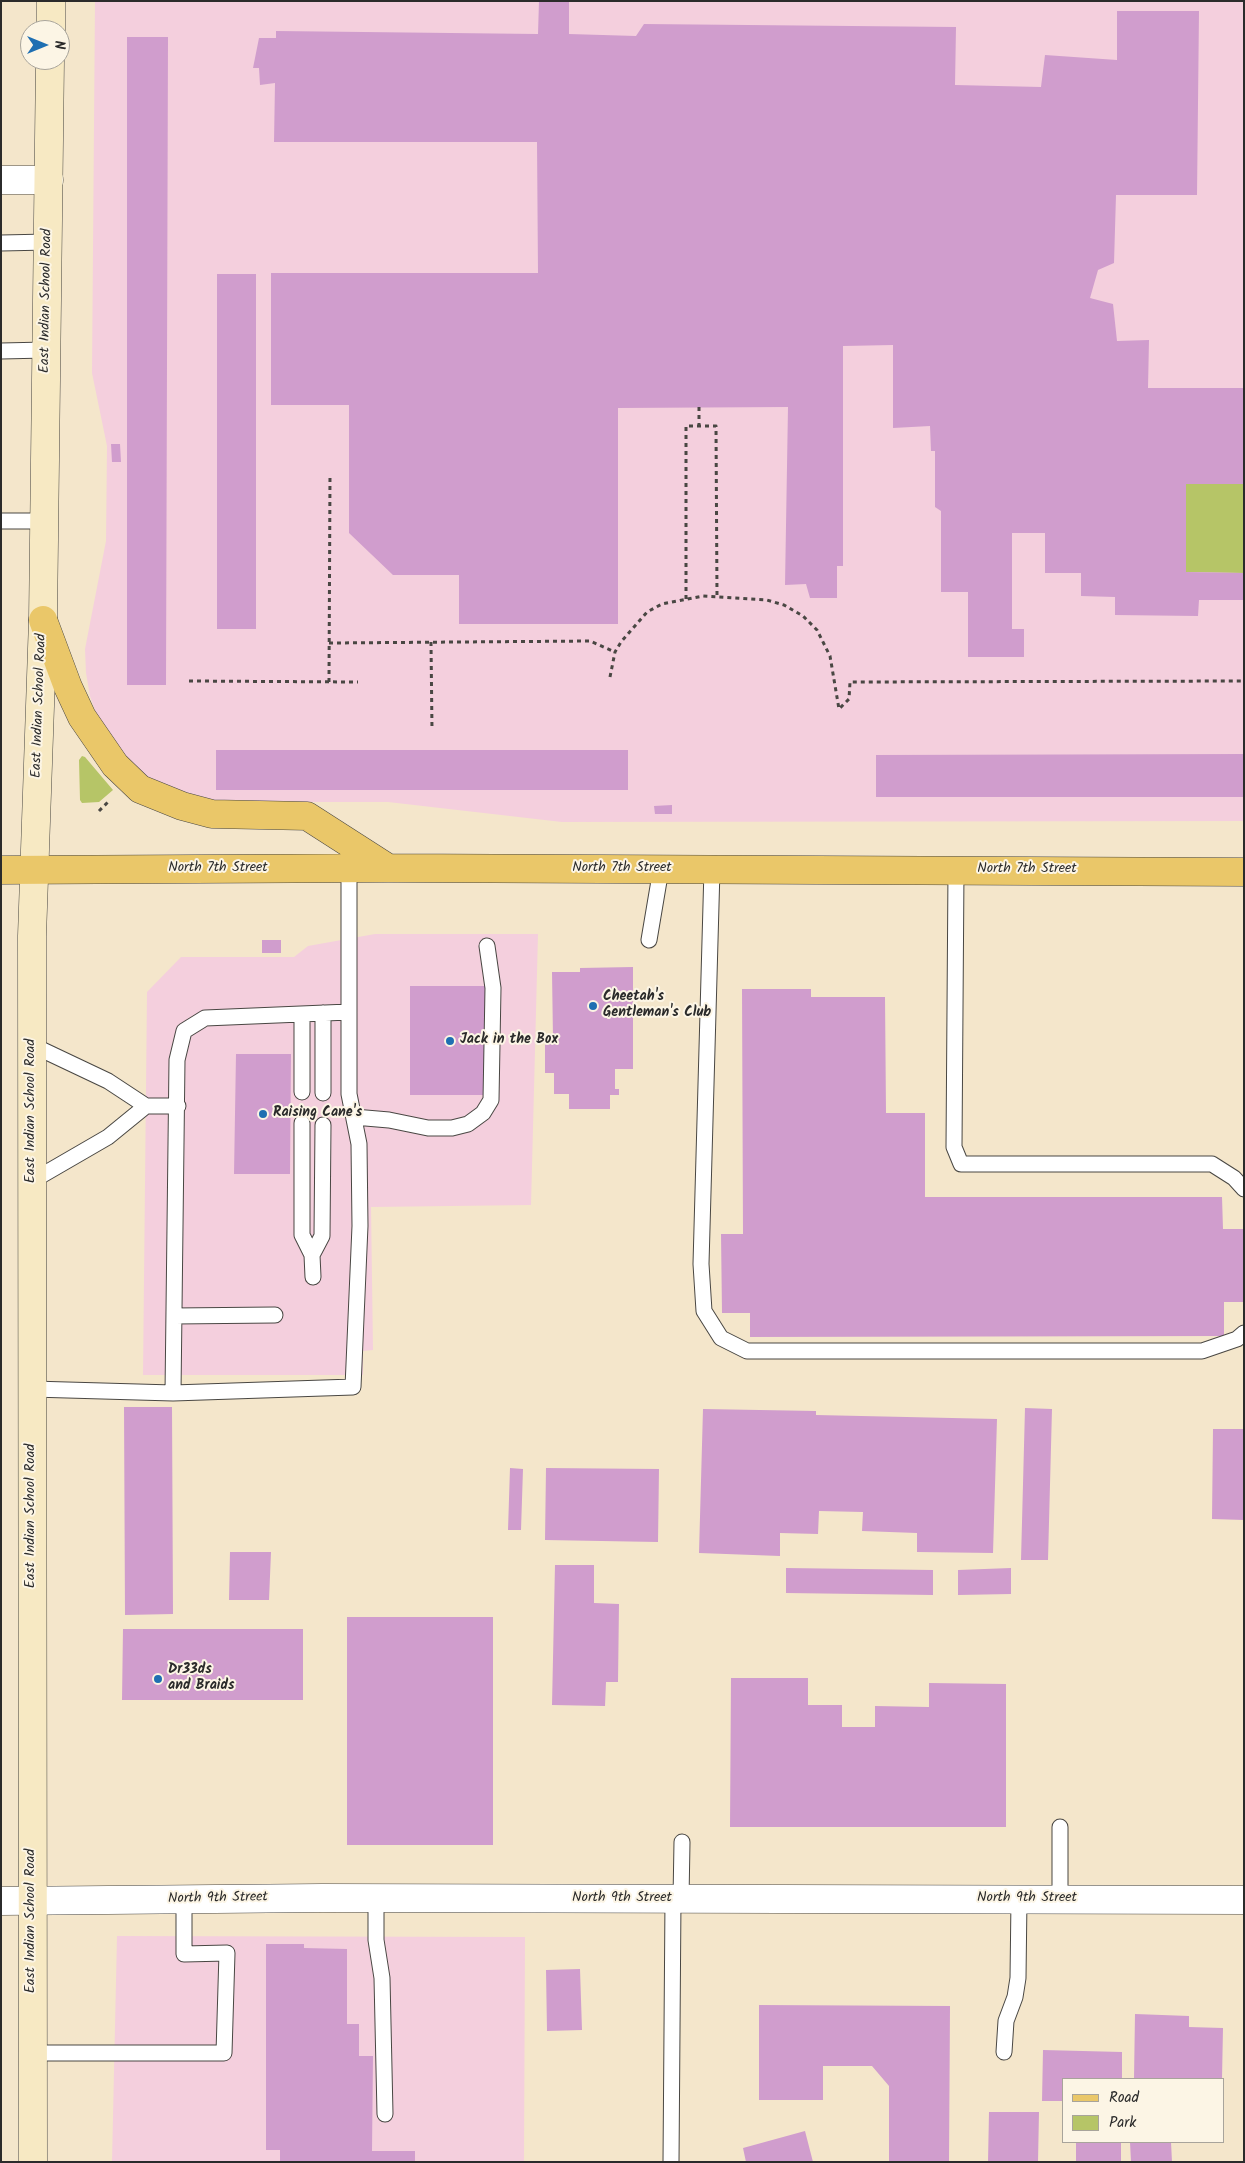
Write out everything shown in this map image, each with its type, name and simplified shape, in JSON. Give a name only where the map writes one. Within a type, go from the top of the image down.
[{"type":"main road","points":[[51,1],[51,20]]},
{"type":"main road","name":"East Indian School Road","points":[[33,2162],[32,1045],[34,870],[44,620],[50,70]]},
{"type":"main road","points":[[44,620],[67,683],[82,717],[115,765],[140,789],[182,806],[212,814],[307,816],[388,868]]},
{"type":"main road","name":"North 7th Street","points":[[1,870],[661,868],[1244,872]]},
{"type":"street","points":[[1,180],[49,180]]},
{"type":"street","name":"North 9th Street","points":[[1,1901],[376,1898],[1244,1900]]},
{"type":"lane","points":[[1,243],[48,242]]},
{"type":"lane","points":[[1,351],[46,350]]},
{"type":"lane","points":[[1,521],[45,521]]},
{"type":"lane","points":[[32,1389],[173,1393],[352,1387],[360,1226],[359,1144],[349,1094],[349,868]]},
{"type":"lane","points":[[649,940],[661,868]]},
{"type":"lane","points":[[712,869],[701,1264],[704,1311],[721,1338],[747,1351],[1202,1351],[1237,1338],[1244,1333]]},
{"type":"lane","points":[[956,870],[954,1147],[961,1164],[1212,1164],[1234,1178],[1244,1189]]},
{"type":"lane","points":[[354,1116],[428,1128],[444,1128],[468,1124],[483,1113],[492,1100],[493,988],[487,946]]},
{"type":"lane","points":[[173,1393],[178,1106],[177,1060],[184,1031],[205,1018],[349,1012]]},
{"type":"lane","points":[[323,1013],[323,1093]]},
{"type":"lane","points":[[302,1014],[302,1092]]},
{"type":"lane","points":[[32,1045],[108,1081],[146,1106],[178,1106]]},
{"type":"lane","points":[[32,1181],[108,1137],[146,1106]]},
{"type":"lane","points":[[302,1123],[302,1235],[312,1255],[313,1276]]},
{"type":"lane","points":[[312,1255],[322,1236],[323,1125]]},
{"type":"lane","points":[[174,1316],[274,1315]]},
{"type":"lane","points":[[1060,1828],[1060,1899]]},
{"type":"lane","points":[[671,2162],[677,1899],[682,1842]]},
{"type":"lane","points":[[376,1898],[376,1940],[382,1978],[385,2114]]},
{"type":"lane","points":[[33,2053],[224,2053],[227,1953],[184,1954],[184,1899]]},
{"type":"lane","points":[[1004,2052],[1006,2021],[1015,1997],[1018,1978],[1018,1899]]},
{"type":"path","points":[[699,407],[699,426]]},
{"type":"path","points":[[686,599],[686,426],[716,426],[717,596]]},
{"type":"path","points":[[329,682],[330,476]]},
{"type":"path","points":[[610,677],[615,652],[647,612],[662,604],[717,596],[767,600],[784,605],[803,616],[817,630],[830,656],[840,709],[848,699],[850,682],[1244,681]]},
{"type":"path","points":[[329,643],[590,641],[615,652]]},
{"type":"path","points":[[431,642],[432,730]]},
{"type":"path","points":[[189,681],[358,682]]},
{"type":"shaded area","points":[[95,1],[1244,1],[1244,821],[562,822],[388,802],[219,802],[197,799],[146,778],[116,753],[99,722],[90,696],[86,673],[85,649],[106,541],[107,446],[92,373]]},
{"type":"shaded area","points":[[375,934],[538,934],[531,1205],[371,1207],[373,1350],[363,1351],[363,1375],[143,1375],[147,992],[181,957],[294,957],[308,946]]},
{"type":"shaded area","points":[[117,1936],[525,1937],[524,2162],[112,2162]]},
{"type":"green space","points":[[1186,484],[1244,484],[1244,573],[1186,572]]},
{"type":"green space","points":[[82,756],[85,757],[113,790],[99,802],[82,803],[80,800],[79,760]]},
{"type":"building","points":[[539,1],[569,1],[569,34],[636,36],[644,24],[956,27],[955,85],[1041,87],[1045,55],[1117,60],[1117,11],[1199,11],[1197,195],[1116,195],[1114,263],[1098,270],[1090,298],[1113,304],[1117,341],[1149,340],[1148,388],[1244,388],[1244,484],[1186,484],[1186,572],[1244,573],[1244,600],[1199,600],[1198,616],[1115,615],[1115,597],[1081,596],[1081,573],[1045,573],[1045,533],[1012,533],[1012,629],[1024,629],[1024,657],[968,657],[968,592],[941,592],[941,511],[935,507],[935,451],[931,451],[930,426],[893,428],[893,345],[843,346],[843,566],[837,566],[837,598],[810,598],[806,584],[785,585],[788,407],[618,408],[618,624],[459,624],[459,575],[393,575],[349,533],[349,405],[271,405],[271,273],[538,273],[537,142],[274,142],[275,83],[260,85],[259,68],[253,68],[259,38],[276,38],[276,31],[538,34]]},
{"type":"building","points":[[127,37],[168,37],[166,685],[127,685]]},
{"type":"building","points":[[217,274],[256,274],[256,629],[217,629]]},
{"type":"building","points":[[111,444],[120,444],[121,462],[112,462]]},
{"type":"building","points":[[216,750],[628,750],[628,790],[216,790]]},
{"type":"building","points":[[1244,754],[1244,797],[876,797],[876,755]]},
{"type":"building","points":[[672,805],[672,814],[655,814],[654,806]]},
{"type":"building","points":[[262,940],[281,940],[281,953],[262,953]]},
{"type":"building","name":"Cheetah's Gentleman's Club","points":[[633,967],[633,1069],[615,1069],[615,1089],[619,1089],[619,1095],[610,1095],[610,1109],[569,1109],[569,1094],[554,1094],[554,1073],[545,1073],[545,1040],[553,1039],[552,972],[580,972],[580,968]]},
{"type":"building","name":"Jack in the Box","points":[[410,986],[489,986],[489,1095],[410,1095]]},
{"type":"building","points":[[742,989],[811,989],[811,997],[885,997],[886,1113],[925,1113],[925,1197],[1222,1197],[1223,1229],[1244,1229],[1244,1302],[1224,1302],[1224,1336],[750,1337],[750,1313],[722,1313],[721,1234],[743,1234]]},
{"type":"building","name":"Raising Cane's","points":[[236,1054],[291,1054],[290,1174],[234,1174]]},
{"type":"building","points":[[124,1407],[172,1407],[173,1614],[125,1615]]},
{"type":"building","points":[[1025,1408],[1052,1409],[1048,1560],[1021,1560]]},
{"type":"building","points":[[703,1409],[816,1411],[816,1415],[997,1419],[993,1553],[917,1552],[917,1533],[862,1531],[863,1512],[819,1511],[818,1534],[780,1533],[780,1556],[699,1553]]},
{"type":"building","points":[[1213,1429],[1244,1429],[1244,1520],[1212,1519]]},
{"type":"building","points":[[510,1468],[523,1469],[521,1530],[508,1530]]},
{"type":"building","points":[[546,1468],[659,1469],[658,1542],[545,1540]]},
{"type":"building","points":[[230,1552],[271,1552],[269,1600],[229,1600]]},
{"type":"building","points":[[555,1565],[594,1565],[594,1603],[619,1604],[618,1682],[606,1682],[605,1706],[552,1705]]},
{"type":"building","points":[[786,1568],[933,1570],[933,1595],[786,1593]]},
{"type":"building","points":[[1011,1568],[1011,1594],[958,1595],[958,1570]]},
{"type":"building","points":[[347,1617],[493,1617],[493,1845],[347,1845]]},
{"type":"building","points":[[123,1629],[303,1629],[303,1700],[122,1700]]},
{"type":"building","points":[[731,1678],[808,1678],[808,1705],[842,1705],[842,1727],[875,1727],[875,1706],[929,1707],[929,1683],[1006,1684],[1006,1827],[730,1827]]},
{"type":"building","points":[[266,1944],[304,1944],[304,1948],[347,1949],[347,2024],[359,2024],[359,2056],[373,2056],[372,2151],[415,2151],[415,2162],[280,2162],[280,2150],[266,2150]]},
{"type":"building","points":[[580,1969],[582,2030],[547,2031],[546,1970]]},
{"type":"building","points":[[759,2005],[950,2006],[949,2162],[889,2162],[889,2086],[872,2066],[823,2066],[823,2100],[759,2100]]},
{"type":"building","points":[[1135,2014],[1189,2016],[1189,2027],[1223,2028],[1222,2078],[1134,2078]]},
{"type":"building","points":[[1043,2050],[1122,2052],[1122,2078],[1062,2078],[1062,2101],[1042,2101]]},
{"type":"building","points":[[989,2112],[1039,2112],[1038,2162],[988,2162]]},
{"type":"building","points":[[805,2131],[813,2162],[746,2162],[743,2148]]},
{"type":"building","points":[[1076,2143],[1121,2143],[1121,2162],[1076,2162]]},
{"type":"building","points":[[1130,2143],[1171,2143],[1172,2162],[1131,2162]]},
{"type":"place","name":"Cheetah's Gentleman's Club","points":[[593,1006]]},
{"type":"place","name":"Jack in the Box","points":[[450,1041]]},
{"type":"place","name":"Raising Cane's","points":[[263,1114]]},
{"type":"place","name":"Dr33ds and Braids","points":[[158,1679]]}]
